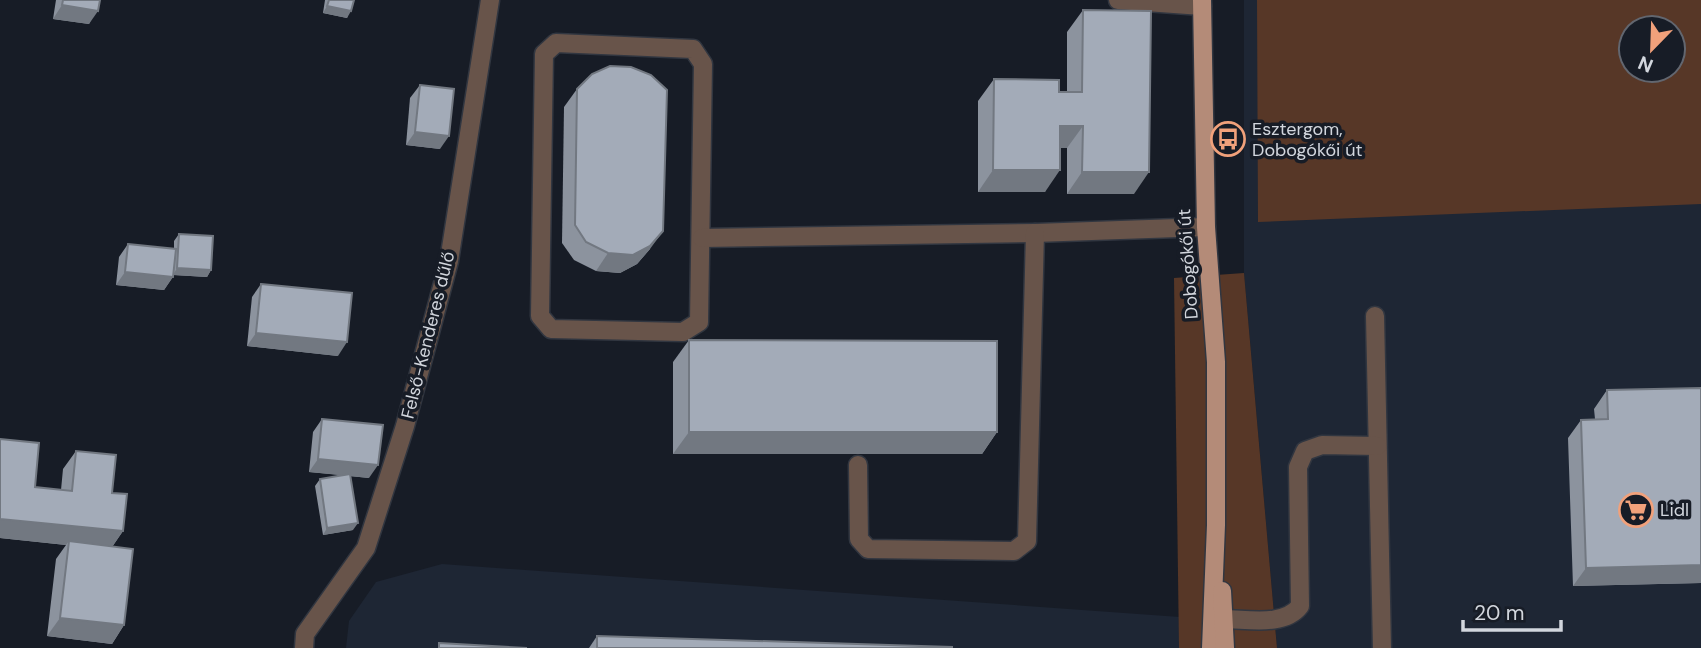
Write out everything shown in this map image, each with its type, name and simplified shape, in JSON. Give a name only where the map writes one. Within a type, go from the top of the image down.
[{"type":"main road","name":"Dobogókői út","points":[[1202,3],[1206,227],[1216,362],[1216,525],[1211,648]]},
{"type":"main road","name":"Dobogókői út","points":[[1216,525],[1225,648]]},
{"type":"street","name":"Felső-Kenderes dűlő","points":[[304,648],[305,634],[366,548],[405,426],[449,261],[490,0]]},
{"type":"street","points":[[1118,0],[1202,3]]},
{"type":"street","points":[[556,43],[693,50],[704,64],[702,238],[699,322],[683,332],[551,328],[540,316],[544,54],[556,43]]},
{"type":"street","points":[[702,238],[1035,233],[1206,227]]},
{"type":"street","points":[[858,465],[859,539],[868,549],[1014,551],[1027,541],[1035,233]]},
{"type":"street","points":[[1375,316],[1382,648]]},
{"type":"street","points":[[1224,619],[1277,620],[1295,612],[1300,606],[1298,467],[1305,451],[1322,445],[1377,446]]},
{"type":"shaded area","points":[[1244,0],[1701,0],[1701,648],[1277,648],[1244,273]]},
{"type":"shaded area","points":[[1257,0],[1701,0],[1701,204],[1258,222]]},
{"type":"shaded area","points":[[1244,273],[1277,648],[1179,648],[1174,278]]},
{"type":"shaded area","points":[[442,564],[1180,617],[1179,648],[346,648],[349,621],[376,582]]},
{"type":"building","points":[[63,0],[100,0],[98,11],[62,5]]},
{"type":"building","points":[[329,0],[354,0],[351,11],[327,6]]},
{"type":"building","points":[[1083,10],[1151,11],[1149,172],[1082,172],[1083,126],[1060,126],[1060,170],[993,170],[994,79],[1059,80],[1059,92],[1082,92]]},
{"type":"building","points":[[610,66],[631,67],[651,75],[667,90],[663,231],[650,246],[633,255],[608,253],[586,242],[575,225],[577,89],[592,74]]},
{"type":"building","points":[[420,85],[454,89],[449,136],[415,132]]},
{"type":"building","points":[[179,234],[213,236],[211,270],[177,268]]},
{"type":"building","points":[[128,244],[176,249],[173,277],[125,272]]},
{"type":"building","points":[[261,284],[352,293],[347,342],[256,333]]},
{"type":"building","points":[[689,340],[997,341],[997,432],[689,432]]},
{"type":"building","name":"Lidl","points":[[1701,388],[1701,565],[1586,568],[1581,420],[1608,419],[1607,390]]},
{"type":"building","points":[[322,419],[383,425],[378,465],[318,459]]},
{"type":"building","points":[[0,439],[39,443],[35,487],[72,491],[76,451],[116,455],[112,493],[127,494],[123,531],[0,519]]},
{"type":"building","points":[[350,474],[358,523],[327,528],[320,479]]},
{"type":"building","points":[[69,541],[133,549],[124,625],[60,618]]},
{"type":"building","points":[[597,636],[952,647],[952,648],[597,648]]},
{"type":"building","points":[[439,643],[527,648],[439,648]]},
{"type":"place","name":"Esztergom, Dobogókői út","points":[[1228,139]]},
{"type":"place","name":"Lidl","points":[[1636,510]]}]
